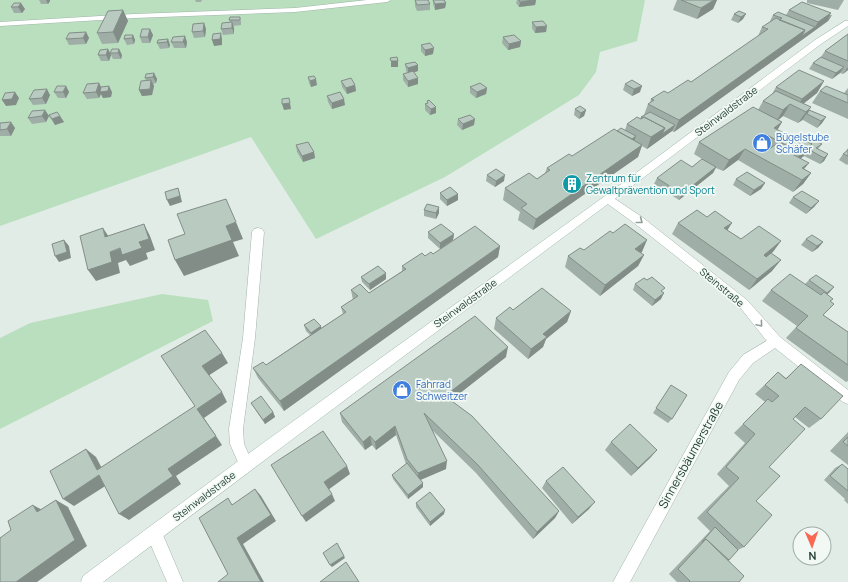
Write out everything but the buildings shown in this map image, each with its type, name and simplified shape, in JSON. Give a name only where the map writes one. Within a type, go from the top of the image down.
[{"type":"street","points":[[0,24],[134,16],[295,10],[387,0]]},
{"type":"street","name":"Steinwaldstraße","points":[[89,582],[246,464],[609,198],[818,42],[846,23]]},
{"type":"street","name":"Steinstraße","points":[[609,198],[743,303],[775,341],[848,398]]},
{"type":"street","points":[[246,464],[237,444],[236,429],[249,338],[258,232]]},
{"type":"street","name":"Sinnersbäumerstraße","points":[[622,582],[734,376],[748,359],[775,341]]},
{"type":"street","points":[[154,534],[175,582]]},
{"type":"green space","points":[[0,0],[645,0],[637,41],[600,52],[596,72],[579,95],[445,177],[316,239],[251,137],[0,226]]},
{"type":"green space","points":[[162,294],[208,300],[213,321],[0,429],[0,338],[30,323]]},
{"type":"place","name":"Bügelstube Schäfer","points":[[762,143]]},
{"type":"place","name":"Zentrum für Gewaltprävention und Sport","points":[[572,184]]},
{"type":"place","name":"Fahrrad Schweitzer","points":[[402,390]]}]
